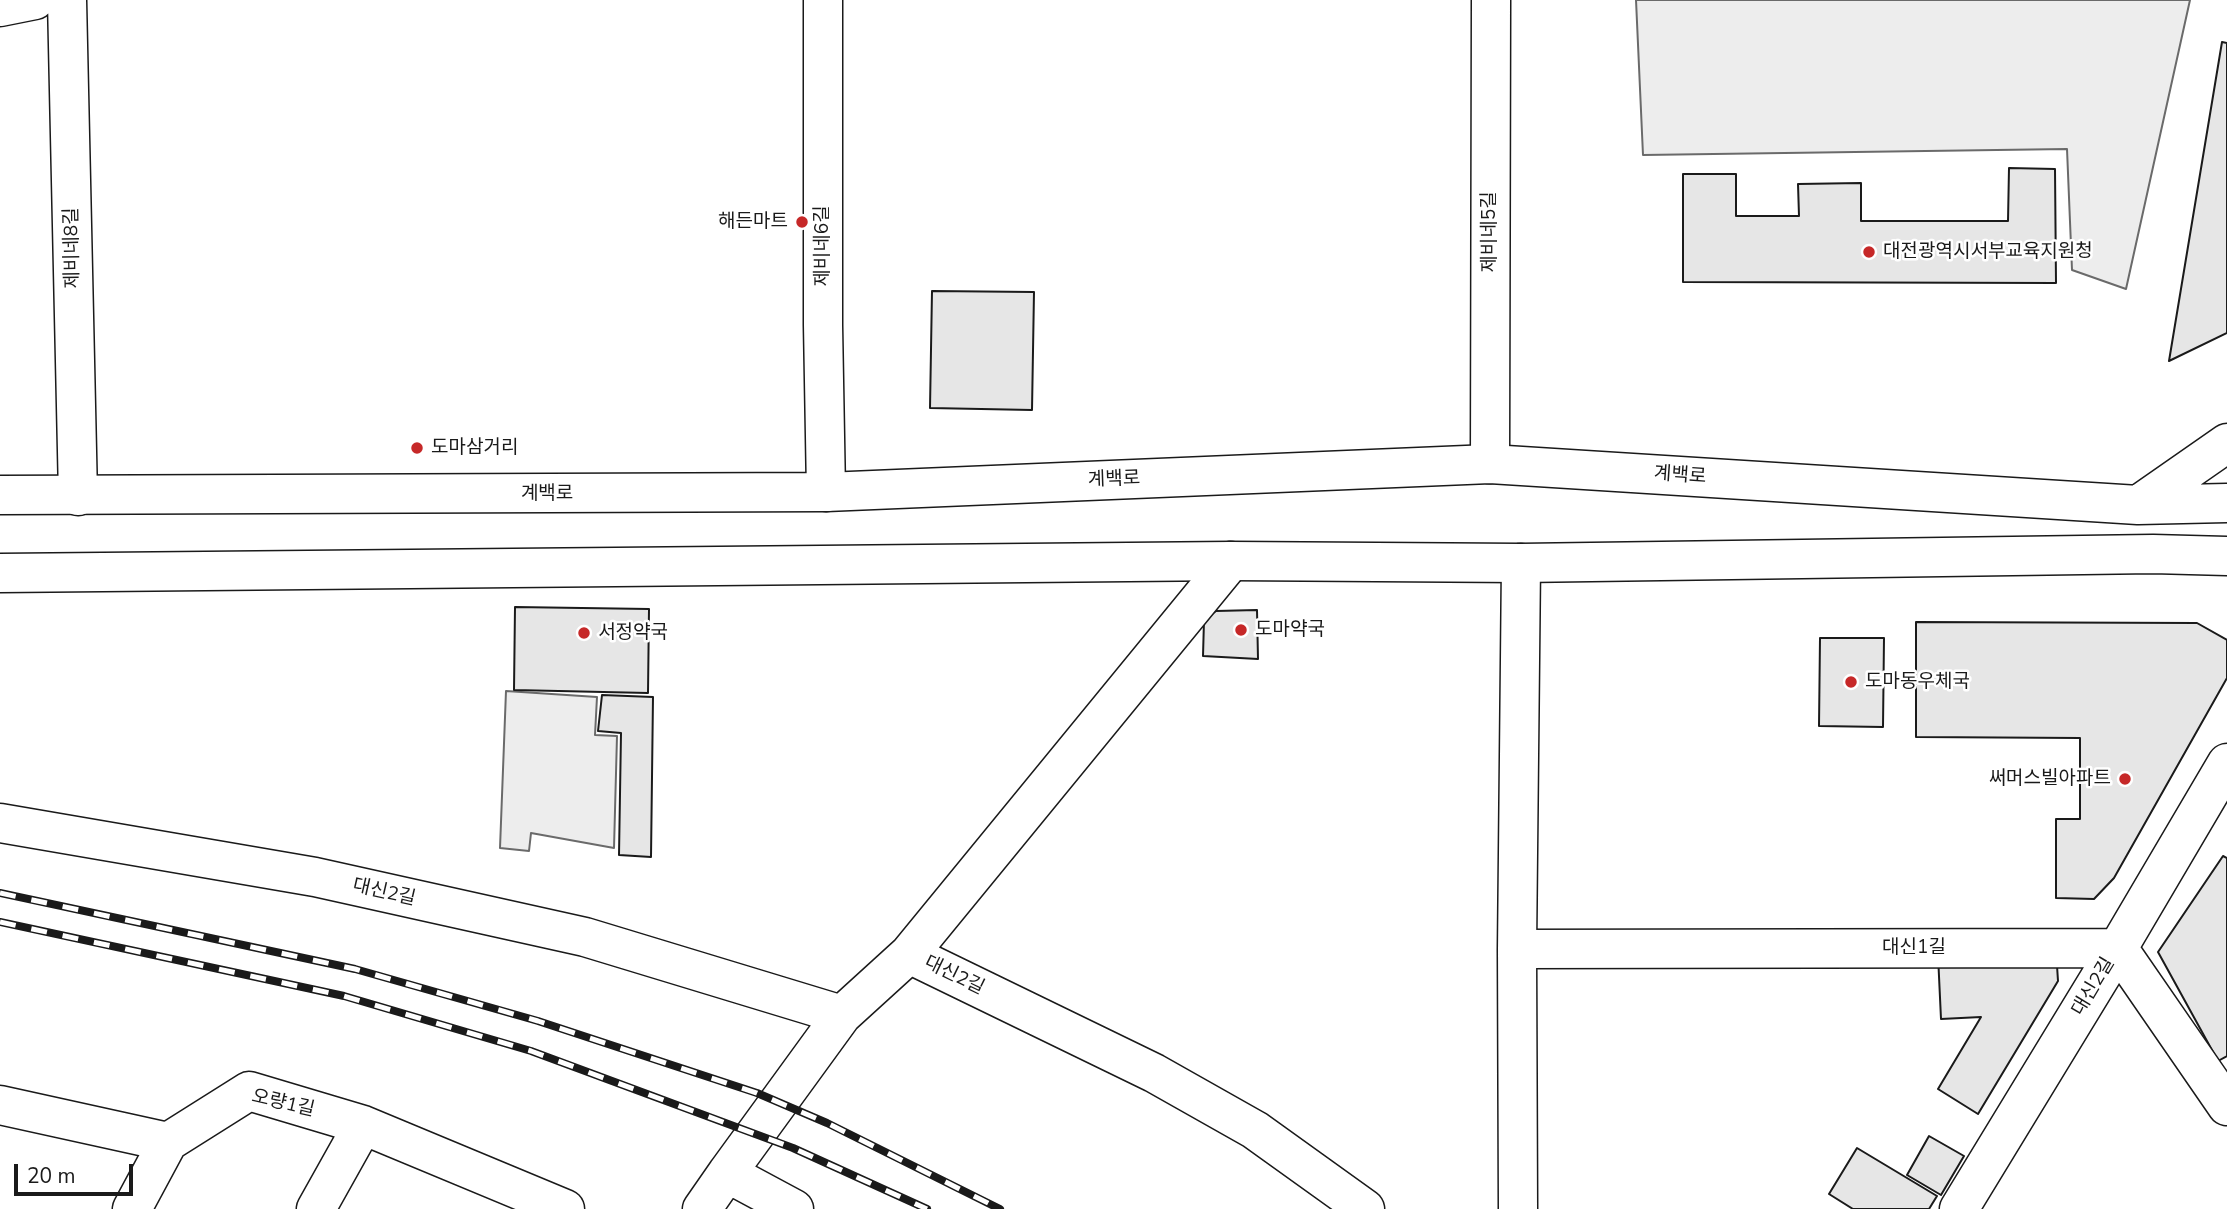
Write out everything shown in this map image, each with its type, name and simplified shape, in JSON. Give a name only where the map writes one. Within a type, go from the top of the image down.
[{"type":"street","points":[[0,7],[35,0]]},
{"type":"street","name":"제비네8길","points":[[67,0],[78,496]]},
{"type":"street","name":"제비네6길","points":[[823,0],[826,492]]},
{"type":"street","name":"제비네5길","points":[[1490,464],[1491,0]]},
{"type":"street","points":[[2138,505],[2227,443]]},
{"type":"street","name":"계백로","points":[[0,495],[826,492],[1490,464],[2138,505],[2227,503]]},
{"type":"street","points":[[2152,554],[2227,582]]},
{"type":"street","points":[[0,573],[1231,561],[1521,563],[2152,554],[2227,556]]},
{"type":"street","name":"대신2길","points":[[1231,561],[909,954],[1165,1079],[1255,1130],[1365,1209]]},
{"type":"street","points":[[1518,1209],[1517,949],[1521,563]]},
{"type":"street","name":"대신2길","points":[[1959,1209],[2227,763]]},
{"type":"street","name":"대신2길","points":[[0,823],[315,877],[585,937],[842,1015]]},
{"type":"street","points":[[2118,948],[2227,1106]]},
{"type":"street","name":"대신1길","points":[[1517,949],[2118,948]]},
{"type":"street","points":[[702,1209],[842,1015],[909,954]]},
{"type":"street","name":"오량1길","points":[[169,1142],[249,1091],[363,1125],[504,1198],[565,1209]]},
{"type":"street","points":[[0,1105],[169,1142],[132,1209]]},
{"type":"street","points":[[316,1209],[363,1125]]},
{"type":"street","points":[[727,1172],[794,1209]]},
{"type":"shaded area","points":[[1636,0],[2190,0],[2126,289],[2072,270],[2067,149],[1643,155]]},
{"type":"shaded area","points":[[506,691],[597,697],[595,735],[617,736],[614,848],[531,833],[529,851],[500,848]]},
{"type":"building","points":[[2222,42],[2227,43],[2227,333],[2169,361]]},
{"type":"building","name":"대전광역시서부교육지원청","points":[[2009,168],[2055,169],[2056,283],[1683,282],[1683,174],[1736,174],[1736,216],[1799,216],[1798,184],[1861,183],[1861,221],[2008,221]]},
{"type":"building","points":[[932,291],[1034,292],[1032,410],[930,408]]},
{"type":"building","points":[[515,607],[649,609],[648,693],[514,690]]},
{"type":"building","points":[[1257,610],[1258,659],[1203,656],[1204,620],[1216,611]]},
{"type":"building","name":"써머스빌아파트","points":[[1916,622],[2197,623],[2227,640],[2227,678],[2114,878],[2094,899],[2056,898],[2056,819],[2080,819],[2080,738],[1916,737]]},
{"type":"building","name":"도마동우체국","points":[[1820,638],[1884,638],[1883,727],[1819,726]]},
{"type":"building","points":[[602,695],[653,697],[651,857],[619,855],[621,733],[598,731]]},
{"type":"building","points":[[2223,856],[2227,858],[2227,1056],[2218,1061],[2158,952]]},
{"type":"building","points":[[2056,950],[2058,981],[1978,1114],[1938,1089],[1981,1017],[1941,1019],[1938,955]]},
{"type":"building","points":[[1929,1136],[1964,1156],[1941,1195],[1907,1175]]},
{"type":"building","points":[[1857,1148],[1937,1196],[1929,1209],[1853,1209],[1829,1194]]},
{"type":"railway","points":[[0,893],[355,969],[538,1021],[757,1093],[827,1123],[1000,1209]]},
{"type":"railway","points":[[0,922],[344,996],[531,1051],[793,1148],[927,1209]]},
{"type":"place","name":"해든마트","points":[[802,222]]},
{"type":"place","name":"대전광역시서부교육지원청","points":[[1869,252]]},
{"type":"place","name":"도마삼거리","points":[[417,448]]},
{"type":"place","name":"도마약국","points":[[1241,630]]},
{"type":"place","name":"서정약국","points":[[584,633]]},
{"type":"place","name":"도마동우체국","points":[[1851,682]]},
{"type":"place","name":"써머스빌아파트","points":[[2125,779]]}]
